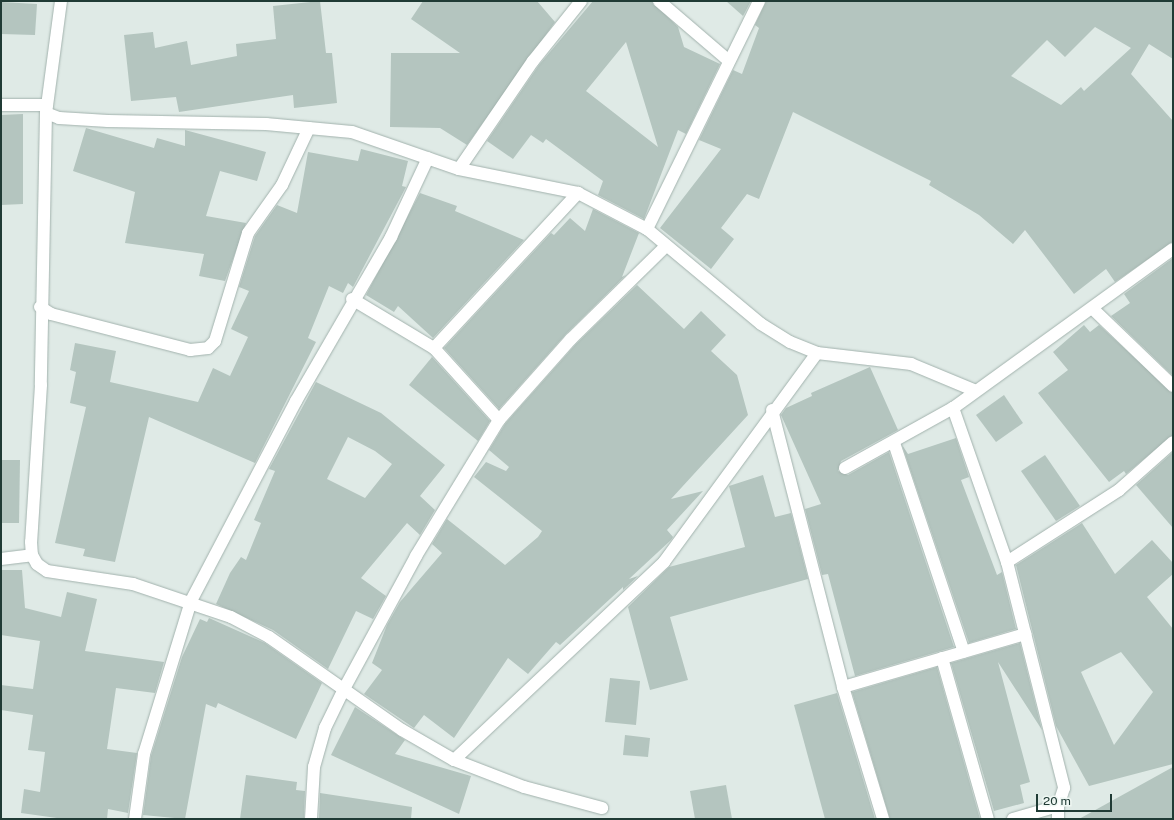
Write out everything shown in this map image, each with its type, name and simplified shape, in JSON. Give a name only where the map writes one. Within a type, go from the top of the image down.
[{"type":"street","points":[[61,1],[47,109],[40,307],[41,385],[32,555],[47,571],[133,584],[191,601],[269,637],[345,687],[402,730],[454,760],[524,787],[602,808]]},
{"type":"street","points":[[459,169],[532,61],[581,1]]},
{"type":"street","points":[[659,1],[729,61]]},
{"type":"street","points":[[647,229],[759,1]]},
{"type":"street","points":[[1,106],[47,109],[59,118],[309,128],[352,132],[459,169],[578,193],[647,229],[761,324],[817,353],[911,364],[976,392]]},
{"type":"street","points":[[40,307],[51,314],[190,350],[208,348],[214,341],[248,233],[282,185],[309,128]]},
{"type":"street","points":[[135,819],[144,754],[191,601],[352,299],[391,237],[428,158]]},
{"type":"street","points":[[434,348],[578,193]]},
{"type":"street","points":[[311,819],[314,767],[325,728],[345,687],[416,556],[499,420],[572,339],[666,246]]},
{"type":"street","points":[[845,468],[894,443],[953,408],[1093,309],[1173,249]]},
{"type":"street","points":[[352,299],[434,348],[499,420]]},
{"type":"street","points":[[1093,309],[1173,386]]},
{"type":"street","points":[[454,760],[664,562],[772,410],[817,353]]},
{"type":"street","points":[[953,408],[1007,562],[1064,788],[1058,806],[1058,819]]},
{"type":"street","points":[[772,410],[843,687],[883,819]]},
{"type":"street","points":[[1007,562],[1119,490],[1173,442]]},
{"type":"street","points":[[894,443],[964,652]]},
{"type":"street","points":[[1,559],[32,555]]},
{"type":"street","points":[[843,687],[1025,634]]},
{"type":"street","points":[[942,658],[988,819]]},
{"type":"street","points":[[1013,819],[1058,806]]},
{"type":"building","points":[[320,1],[326,53],[332,53],[337,103],[294,108],[293,95],[179,112],[176,97],[131,101],[124,35],[153,32],[155,48],[187,41],[191,65],[237,56],[236,44],[276,39],[273,6]]},
{"type":"building","points":[[423,1],[537,1],[555,22],[467,145],[440,128],[390,127],[391,53],[460,53],[411,19]]},
{"type":"building","points":[[593,1],[652,1],[678,27],[684,47],[720,64],[686,134],[678,130],[644,219],[598,195],[603,181],[546,139],[543,143],[531,135],[513,159],[487,141],[539,65]],"holes":[[[626,42],[658,147],[586,91]]]},
{"type":"building","points":[[726,1],[751,1],[743,16]]},
{"type":"building","points":[[766,1],[1173,1],[1173,59],[1149,44],[1131,74],[1173,121],[1173,242],[1115,282],[1106,269],[1074,294],[1025,230],[1013,244],[979,215],[929,185],[931,181],[793,112],[759,199],[747,194],[721,228],[734,239],[711,269],[660,228],[721,149],[699,140],[733,70],[742,74],[759,28],[755,25]],"holes":[[[1095,27],[1131,48],[1084,91],[1081,87],[1061,105],[1011,76],[1047,40],[1065,57]]]},
{"type":"building","points":[[1,2],[37,4],[35,35],[1,34]]},
{"type":"building","points":[[23,114],[23,204],[1,205],[1,115]]},
{"type":"building","points":[[86,128],[154,148],[157,138],[185,146],[185,130],[266,152],[257,181],[220,171],[206,216],[246,223],[225,281],[199,276],[204,254],[125,243],[135,192],[73,171]]},
{"type":"building","points":[[361,149],[408,161],[402,186],[406,187],[353,287],[348,283],[343,293],[329,286],[308,338],[316,342],[255,463],[149,417],[115,562],[83,556],[85,549],[55,543],[86,407],[70,403],[76,372],[70,370],[75,343],[116,351],[110,382],[198,402],[213,368],[230,376],[248,337],[231,329],[249,291],[239,287],[255,236],[277,205],[297,213],[308,152],[358,161]]},
{"type":"building","points":[[420,193],[457,206],[455,211],[524,240],[433,338],[398,306],[394,312],[366,295]]},
{"type":"building","points":[[593,209],[639,233],[622,277],[626,275],[566,334],[499,409],[444,348],[551,233],[554,235],[570,218],[585,231]]},
{"type":"building","points":[[1173,258],[1173,376],[1111,316],[1130,303],[1124,294]]},
{"type":"building","points":[[637,285],[684,329],[701,311],[726,335],[711,351],[737,375],[748,415],[671,499],[703,491],[667,530],[673,537],[671,540],[629,579],[638,576],[623,590],[623,587],[560,645],[556,642],[528,674],[508,658],[454,738],[424,715],[414,728],[364,694],[382,670],[372,663],[387,625],[400,602],[442,553],[432,544],[447,519],[505,565],[538,537],[542,531],[474,477],[486,462],[506,471],[509,467],[489,450],[505,424],[576,344]]},
{"type":"building","points":[[1084,325],[1090,332],[1099,325],[1173,393],[1173,435],[1126,474],[1124,471],[1109,482],[1038,393],[1068,370],[1053,352]]},
{"type":"building","points":[[432,357],[490,421],[478,441],[409,385]]},
{"type":"building","points":[[870,367],[898,430],[841,461],[838,471],[848,475],[889,452],[954,647],[855,676],[828,574],[822,575],[805,509],[821,504],[781,415],[786,408],[812,396],[811,393]]},
{"type":"building","points":[[316,382],[381,413],[445,465],[420,496],[435,510],[420,535],[407,523],[361,578],[386,596],[373,619],[356,611],[328,669],[273,630],[216,604],[230,573],[241,557],[246,560],[261,523],[254,520],[275,471],[269,469]],"holes":[[[348,437],[375,451],[392,464],[365,498],[327,479]]]},
{"type":"building","points":[[1004,395],[1023,423],[996,442],[976,415]]},
{"type":"building","points":[[956,438],[969,477],[961,480],[997,575],[1002,572],[1016,629],[969,643],[902,445],[908,454]]},
{"type":"building","points":[[1173,452],[1173,528],[1136,485]]},
{"type":"building","points":[[1045,455],[1080,506],[1056,521],[1021,471]]},
{"type":"building","points":[[1,460],[20,460],[19,523],[1,523]]},
{"type":"building","points":[[763,475],[775,517],[791,513],[808,579],[670,617],[688,680],[650,690],[628,607],[669,567],[745,547],[729,486]]},
{"type":"building","points":[[1082,523],[1115,574],[1152,540],[1173,563],[1173,574],[1147,597],[1173,629],[1173,764],[1089,786],[1056,726],[1016,565]],"holes":[[[1121,652],[1153,692],[1114,745],[1081,672]]]},
{"type":"building","points":[[1,570],[22,570],[25,608],[61,617],[67,592],[97,599],[85,651],[164,662],[155,693],[116,688],[107,749],[137,753],[128,813],[108,809],[107,819],[64,819],[21,813],[24,789],[40,792],[45,752],[28,750],[33,715],[1,710],[1,685],[33,689],[40,641],[1,635]]},
{"type":"building","points":[[209,618],[265,643],[322,683],[296,739],[218,703],[216,708],[206,704],[185,819],[143,815],[151,756],[182,657],[200,619],[207,622]]},
{"type":"building","points":[[1020,643],[1042,730],[998,662],[1030,782],[1020,785],[1024,803],[994,811],[951,663]]},
{"type":"building","points":[[937,667],[980,819],[890,819],[852,692]]},
{"type":"building","points":[[610,678],[640,681],[636,725],[605,722]]},
{"type":"building","points":[[837,693],[875,819],[825,819],[794,705]]},
{"type":"building","points":[[355,707],[405,740],[395,754],[471,776],[459,814],[331,755]]},
{"type":"building","points":[[625,735],[650,738],[648,757],[623,755]]},
{"type":"building","points":[[1173,767],[1173,819],[1079,819]]},
{"type":"building","points":[[246,775],[297,782],[296,790],[305,791],[304,819],[240,819]]},
{"type":"building","points":[[726,785],[732,819],[695,819],[690,791]]},
{"type":"building","points":[[320,793],[412,807],[411,819],[319,819]]}]
